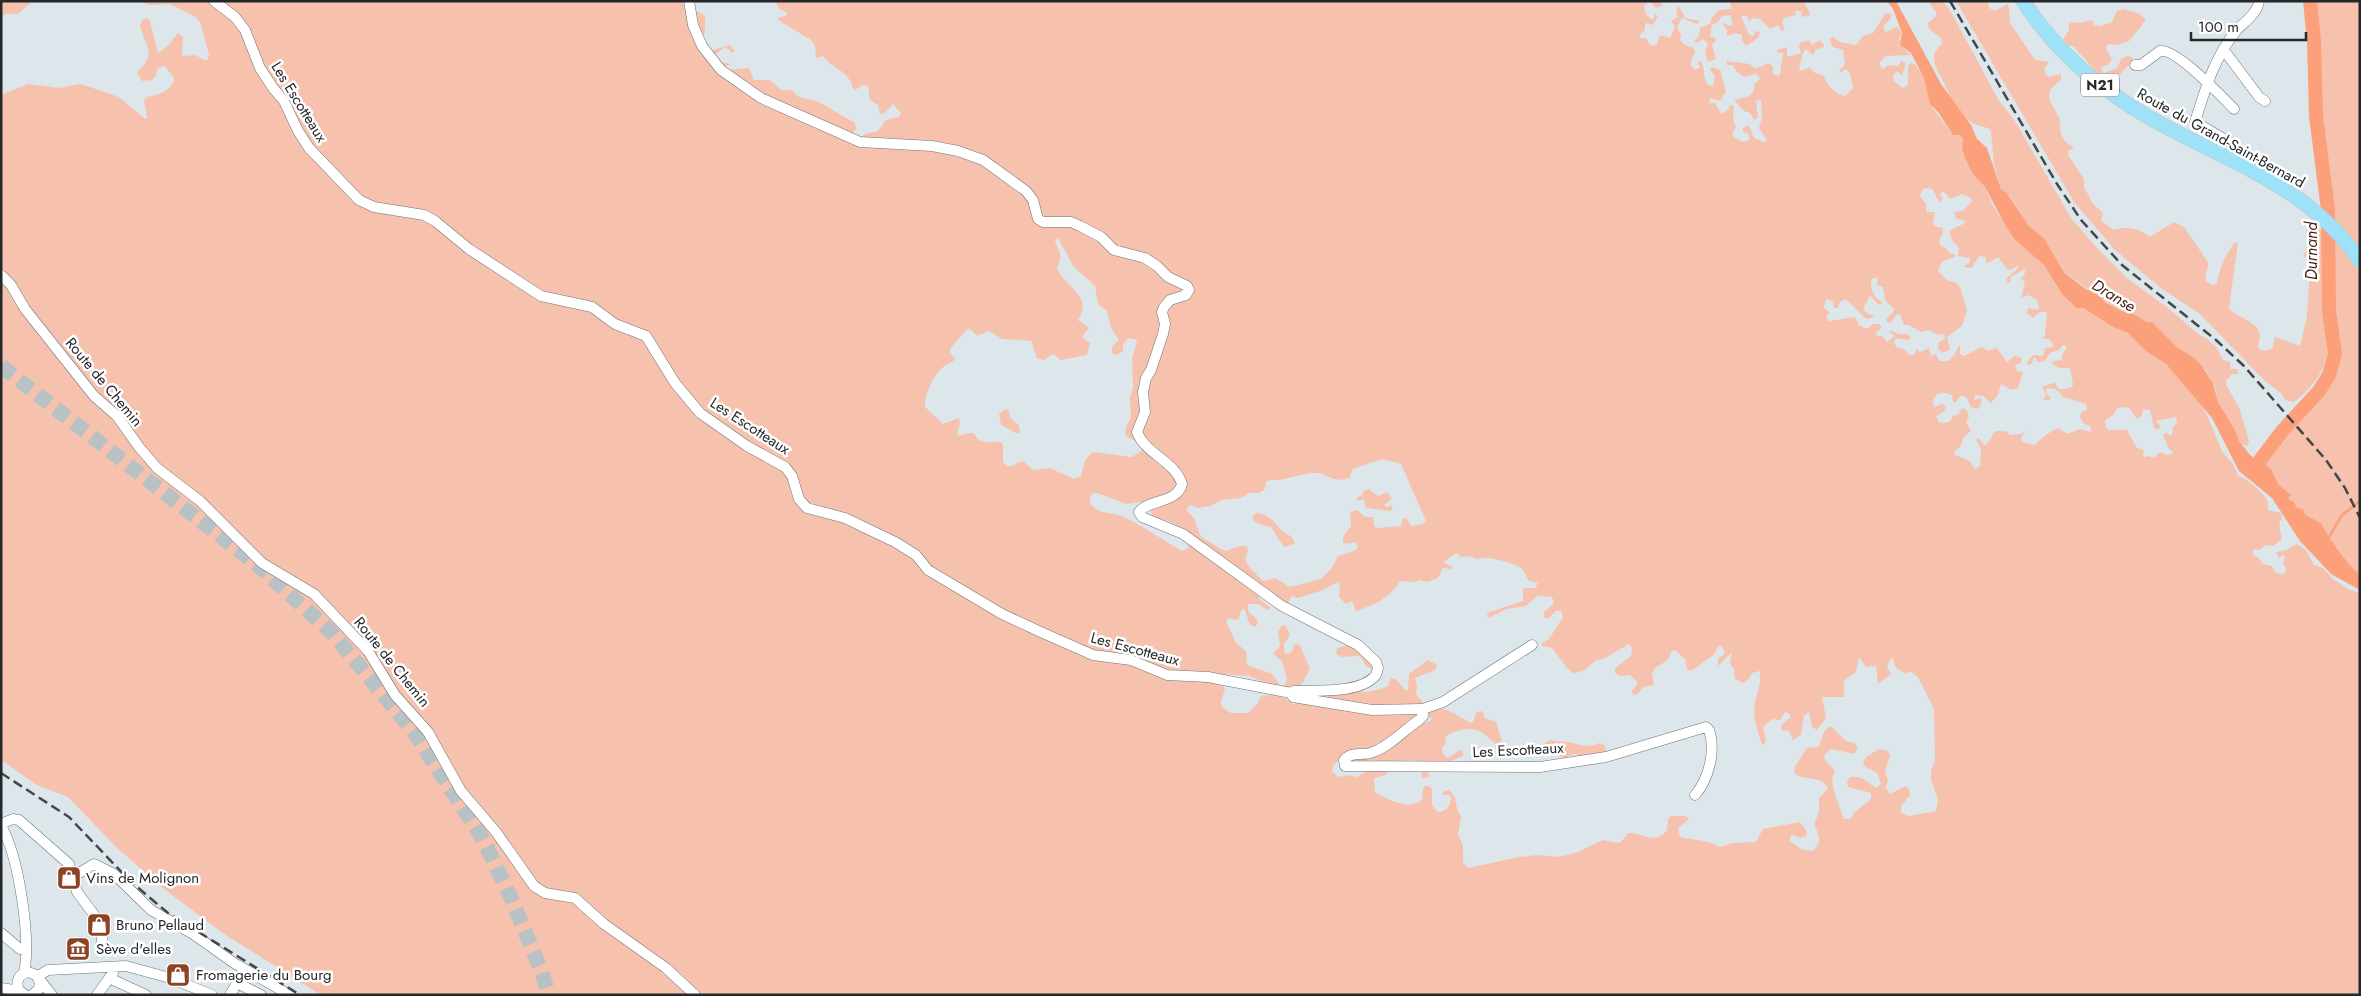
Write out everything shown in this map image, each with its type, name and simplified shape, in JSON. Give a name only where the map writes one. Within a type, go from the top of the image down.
[{"type":"main road","name":"Route du Grand-Saint-Bernard","points":[[2023,1],[2043,29],[2064,53],[2111,94],[2150,118],[2276,184],[2315,211],[2357,256]]},
{"type":"street","name":"Les Escotteaux","points":[[214,1],[235,17],[246,30],[260,68],[284,101],[298,131],[309,148],[359,200],[374,207],[416,212],[427,216],[465,246],[537,294],[592,307],[615,324],[646,336],[694,407],[722,430],[785,467],[792,476],[799,499],[807,508],[845,518],[896,542],[916,555],[928,570],[1002,614],[1093,655],[1131,660],[1167,675],[1208,676],[1291,693],[1296,691],[1328,691],[1366,684],[1376,676],[1377,666],[1372,658],[1355,643],[1282,606],[1197,543],[1168,527],[1142,517],[1139,512],[1142,508],[1179,492],[1182,484],[1167,462],[1142,442],[1137,432],[1146,412],[1143,392],[1146,378],[1151,370],[1163,334],[1165,324],[1164,307],[1170,300],[1186,295],[1189,290],[1187,286],[1168,277],[1145,258],[1114,250],[1101,237],[1080,226],[1070,222],[1043,222],[1038,219],[1033,200],[1026,191],[983,160],[958,151],[932,146],[860,142],[761,98],[729,76],[706,53],[694,29],[689,1]]},
{"type":"street","points":[[2231,143],[2195,122],[2207,82],[2223,50],[2257,9],[2259,1]]},
{"type":"street","points":[[2135,65],[2141,65],[2156,52],[2164,50],[2207,82],[2234,109]]},
{"type":"street","points":[[2223,50],[2259,97],[2265,101]]},
{"type":"street","name":"Route de Chemin","points":[[1,275],[11,285],[30,315],[94,396],[117,416],[139,447],[162,472],[200,501],[267,566],[314,594],[368,651],[395,695],[428,732],[461,792],[496,832],[534,886],[545,893],[575,898],[604,924],[666,968],[695,995]]},
{"type":"street","points":[[1423,709],[1443,702],[1532,645]]},
{"type":"street","name":"Les Escotteaux","points":[[1291,693],[1295,698],[1372,710],[1423,709],[1424,713],[1421,718],[1381,748],[1369,754],[1350,755],[1344,760],[1344,764],[1350,766],[1399,765],[1533,768],[1606,757],[1706,727],[1710,732],[1711,740],[1708,773],[1705,783],[1695,795]]},
{"type":"street","points":[[1,988],[30,994],[40,988],[38,977],[26,950],[14,857],[1,825],[13,819],[19,820],[69,864],[78,892],[104,928],[101,945]]},
{"type":"street","points":[[74,876],[94,864],[110,871],[151,910],[193,934],[246,971],[290,995]]},
{"type":"street","points":[[1,933],[20,949],[26,950]]},
{"type":"street","points":[[26,950],[21,975],[17,984],[30,994]]},
{"type":"street","points":[[1,983],[21,975],[38,977],[48,970],[126,966],[170,978],[212,995]]},
{"type":"street","points":[[97,995],[118,967]]},
{"type":"street","points":[[38,977],[52,995]]},
{"type":"street","points":[[109,978],[146,995]]},
{"type":"street","points":[[230,995],[237,983],[261,995]]},
{"type":"shaded area","points":[[1,1],[32,1],[18,14],[5,14],[1,17]]},
{"type":"shaded area","points":[[137,1],[683,1],[686,13],[699,12],[705,16],[705,31],[702,39],[711,51],[729,45],[735,50],[733,53],[725,47],[715,55],[721,62],[731,64],[724,67],[727,70],[749,68],[754,80],[770,80],[781,90],[792,90],[799,97],[819,102],[855,123],[856,129],[851,136],[858,139],[865,134],[878,131],[886,120],[899,117],[901,113],[893,104],[885,113],[880,114],[878,105],[870,100],[868,86],[863,85],[855,90],[850,80],[823,56],[816,58],[815,46],[811,40],[778,20],[778,18],[787,15],[786,12],[779,9],[775,1],[1661,1],[1662,6],[1656,8],[1650,2],[1644,5],[1645,12],[1649,17],[1653,20],[1655,14],[1658,16],[1653,25],[1645,24],[1645,30],[1639,36],[1640,38],[1646,38],[1652,46],[1657,44],[1660,35],[1670,38],[1675,27],[1671,21],[1678,17],[1676,10],[1679,6],[1685,18],[1700,21],[1697,24],[1682,18],[1677,27],[1681,35],[1680,40],[1685,45],[1694,48],[1695,52],[1691,60],[1691,66],[1694,69],[1700,68],[1698,63],[1701,61],[1708,85],[1713,86],[1715,77],[1710,69],[1712,67],[1720,70],[1726,91],[1720,101],[1710,98],[1709,103],[1715,103],[1721,114],[1728,110],[1730,105],[1734,106],[1733,120],[1736,127],[1732,134],[1743,142],[1750,140],[1748,133],[1743,132],[1743,128],[1749,125],[1754,138],[1764,142],[1767,141],[1759,128],[1762,117],[1761,100],[1756,101],[1758,117],[1754,120],[1750,113],[1744,111],[1734,100],[1749,96],[1754,91],[1754,85],[1760,78],[1756,74],[1744,77],[1737,72],[1733,65],[1727,65],[1727,61],[1750,64],[1754,68],[1769,63],[1773,67],[1773,74],[1778,76],[1780,74],[1783,53],[1778,54],[1777,50],[1787,47],[1787,57],[1801,53],[1800,43],[1809,40],[1812,45],[1820,40],[1824,45],[1823,48],[1816,49],[1813,55],[1806,49],[1799,67],[1801,71],[1810,67],[1813,72],[1824,76],[1835,91],[1845,96],[1853,88],[1850,73],[1846,69],[1840,73],[1839,71],[1845,64],[1843,50],[1833,47],[1829,39],[1833,37],[1839,42],[1856,45],[1863,36],[1873,33],[1885,14],[1891,13],[1891,19],[1884,25],[1884,30],[1886,32],[1897,27],[1902,33],[1899,38],[1903,48],[1911,55],[1886,56],[1880,62],[1880,66],[1883,69],[1888,65],[1899,66],[1901,61],[1906,64],[1902,75],[1897,71],[1893,76],[1894,81],[1903,88],[1908,85],[1908,66],[1911,63],[1915,64],[1924,78],[1932,107],[1953,135],[1960,135],[1963,139],[1965,158],[1974,174],[1985,187],[1992,204],[2015,240],[2044,265],[2058,289],[2072,305],[2076,308],[2082,308],[2113,327],[2122,329],[2136,339],[2146,351],[2166,364],[2197,399],[2207,415],[2222,451],[2233,464],[2238,476],[2250,483],[2263,495],[2268,502],[2268,510],[2281,513],[2282,539],[2273,546],[2266,545],[2259,550],[2253,549],[2253,555],[2258,557],[2263,564],[2272,566],[2276,573],[2285,574],[2286,568],[2283,564],[2285,557],[2283,555],[2279,558],[2276,552],[2286,550],[2297,544],[2306,550],[2314,565],[2323,568],[2333,579],[2348,589],[2360,593],[2360,995],[321,995],[224,934],[160,886],[115,846],[68,797],[37,785],[1,760],[1,95],[28,84],[59,88],[79,84],[119,97],[145,119],[147,118],[144,101],[147,97],[160,94],[167,89],[174,78],[165,66],[157,69],[156,76],[152,80],[142,81],[137,72],[147,60],[148,55],[140,25],[143,19],[148,18],[150,21],[158,53],[168,46],[178,33],[183,37],[182,56],[195,55],[205,60],[208,59],[209,55],[200,22],[194,16],[169,4],[151,5]],"holes":[[[1926,188],[1932,189],[1940,203],[1943,199],[1940,195],[1944,192],[1950,199],[1962,194],[1971,198],[1972,201],[1963,211],[1954,212],[1956,219],[1964,220],[1965,223],[1949,231],[1952,240],[1959,248],[1958,256],[1970,258],[1969,263],[1963,267],[1972,268],[1979,256],[1986,257],[1986,264],[1998,257],[2007,269],[2011,270],[2017,266],[2018,268],[2006,279],[2008,283],[2010,283],[2011,277],[2025,269],[2021,279],[2025,282],[2021,298],[2028,295],[2037,300],[2039,307],[2037,310],[2028,308],[2027,313],[2033,318],[2040,312],[2046,312],[2045,335],[2042,338],[2050,340],[2053,344],[2052,347],[2045,348],[2043,356],[2033,355],[2027,365],[2032,364],[2033,358],[2036,358],[2037,362],[2045,361],[2050,353],[2059,350],[2063,345],[2067,347],[2062,355],[2062,360],[2053,361],[2052,364],[2060,368],[2070,368],[2073,385],[2067,389],[2058,389],[2055,382],[2042,387],[2046,395],[2043,400],[2051,398],[2046,393],[2046,389],[2051,388],[2058,391],[2063,397],[2086,404],[2087,409],[2081,413],[2080,417],[2083,423],[2091,427],[2091,432],[2080,429],[2068,434],[2058,428],[2034,445],[2022,442],[2021,438],[2027,428],[2022,434],[2010,435],[2006,431],[1995,431],[1987,444],[1984,445],[1979,438],[1976,440],[1981,448],[1980,466],[1975,469],[1970,461],[1955,455],[1954,452],[1960,447],[1964,437],[1971,431],[1966,422],[1969,417],[1967,411],[1962,408],[1958,415],[1952,416],[1951,421],[1939,422],[1936,416],[1944,412],[1946,407],[1942,404],[1934,407],[1933,400],[1937,394],[1945,393],[1952,395],[1953,402],[1956,402],[1961,395],[1967,398],[1971,407],[1978,409],[1982,402],[1980,398],[1974,400],[1975,395],[1983,396],[1991,403],[1998,395],[2001,384],[2012,390],[2018,388],[2023,372],[2017,371],[2015,365],[2021,363],[2022,358],[2015,356],[2007,362],[1997,348],[1988,351],[1982,347],[1964,356],[1960,354],[1960,345],[1949,361],[1939,361],[1936,354],[1931,356],[1929,348],[1920,352],[1917,349],[1914,355],[1909,355],[1904,349],[1896,347],[1894,341],[1897,338],[1908,340],[1911,338],[1908,334],[1899,334],[1890,330],[1889,332],[1895,336],[1887,342],[1883,337],[1876,335],[1876,332],[1882,328],[1879,324],[1873,324],[1867,329],[1859,325],[1855,317],[1829,321],[1826,318],[1830,312],[1824,308],[1826,299],[1833,301],[1834,308],[1838,308],[1840,302],[1846,299],[1866,319],[1875,317],[1865,312],[1864,307],[1870,296],[1879,305],[1883,303],[1877,299],[1871,286],[1872,279],[1878,277],[1877,285],[1883,287],[1885,300],[1895,310],[1886,319],[1887,322],[1891,323],[1896,315],[1900,314],[1904,325],[1909,325],[1921,332],[1929,330],[1938,335],[1944,334],[1945,339],[1939,342],[1938,349],[1942,353],[1950,350],[1947,337],[1962,326],[1967,310],[1960,287],[1955,282],[1948,281],[1938,271],[1942,262],[1956,256],[1940,245],[1939,241],[1943,228],[1935,226],[1933,223],[1935,212],[1926,212],[1926,204],[1920,196],[1922,190]],[[1058,238],[1074,267],[1095,286],[1098,304],[1107,311],[1111,328],[1119,340],[1112,346],[1112,353],[1116,355],[1123,351],[1123,345],[1128,338],[1137,341],[1132,359],[1131,416],[1125,431],[1126,436],[1141,444],[1144,449],[1132,457],[1093,452],[1085,460],[1081,476],[1074,479],[1050,468],[1033,470],[1023,461],[1013,466],[1008,466],[1003,462],[1003,446],[1001,442],[984,442],[973,433],[959,436],[957,433],[960,424],[959,418],[943,424],[925,407],[932,381],[942,368],[955,359],[950,353],[950,349],[966,330],[970,329],[977,336],[989,331],[1002,339],[1031,341],[1037,358],[1044,360],[1053,354],[1061,360],[1087,355],[1090,343],[1082,337],[1089,328],[1078,320],[1083,304],[1057,268],[1061,256],[1055,241]],[[2123,407],[2129,408],[2137,419],[2142,416],[2143,409],[2150,410],[2154,428],[2157,430],[2161,427],[2156,421],[2176,417],[2177,423],[2173,427],[2172,434],[2170,436],[2166,432],[2163,435],[2168,448],[2173,452],[2172,454],[2167,455],[2160,452],[2154,458],[2143,457],[2144,450],[2137,448],[2127,430],[2109,430],[2106,428],[2105,420],[2113,415],[2117,408]],[[1382,459],[1401,464],[1426,521],[1423,524],[1411,526],[1407,519],[1403,518],[1401,526],[1377,528],[1374,526],[1373,517],[1365,517],[1357,510],[1350,512],[1351,526],[1343,537],[1343,542],[1346,544],[1355,542],[1358,547],[1356,550],[1338,556],[1331,569],[1321,579],[1290,587],[1275,578],[1263,581],[1249,567],[1245,559],[1248,552],[1247,547],[1239,546],[1227,551],[1201,537],[1194,518],[1186,510],[1190,505],[1198,508],[1210,506],[1222,500],[1241,498],[1249,493],[1259,493],[1265,489],[1266,482],[1270,480],[1315,473],[1338,480],[1349,478],[1353,469]],[[1093,493],[1097,493],[1126,504],[1149,501],[1152,516],[1169,521],[1177,526],[1185,537],[1189,548],[1182,551],[1121,516],[1096,509],[1090,503],[1090,497]],[[1457,553],[1461,557],[1470,556],[1477,559],[1493,559],[1520,567],[1529,581],[1538,583],[1535,588],[1525,588],[1523,590],[1523,601],[1487,613],[1488,618],[1507,609],[1526,606],[1537,596],[1552,597],[1554,603],[1544,612],[1544,617],[1548,619],[1556,611],[1561,611],[1563,617],[1549,639],[1542,643],[1542,646],[1552,648],[1573,673],[1584,671],[1595,661],[1605,658],[1629,644],[1632,649],[1631,656],[1615,668],[1615,673],[1620,676],[1630,675],[1638,683],[1632,691],[1633,695],[1638,694],[1643,687],[1654,685],[1652,673],[1656,667],[1667,661],[1672,651],[1675,650],[1685,659],[1687,669],[1691,671],[1714,655],[1718,647],[1721,646],[1725,651],[1718,658],[1718,666],[1732,652],[1730,664],[1734,669],[1735,679],[1743,683],[1749,679],[1752,673],[1760,671],[1760,683],[1754,713],[1757,730],[1763,746],[1766,740],[1763,727],[1772,719],[1780,720],[1785,712],[1790,714],[1790,718],[1782,724],[1781,730],[1789,731],[1793,740],[1801,735],[1804,716],[1809,712],[1812,727],[1817,730],[1826,718],[1822,697],[1844,697],[1844,680],[1856,672],[1859,657],[1866,667],[1876,666],[1878,684],[1891,674],[1887,666],[1892,657],[1896,668],[1906,674],[1910,671],[1918,677],[1934,709],[1935,761],[1931,770],[1931,780],[1938,799],[1936,811],[1909,816],[1901,813],[1901,806],[1910,795],[1909,789],[1905,786],[1890,794],[1886,788],[1888,780],[1885,771],[1890,755],[1888,751],[1879,749],[1866,757],[1863,763],[1865,767],[1877,773],[1881,784],[1876,788],[1861,778],[1850,777],[1847,781],[1848,787],[1871,793],[1871,799],[1855,812],[1850,819],[1844,819],[1834,792],[1832,779],[1835,770],[1826,762],[1824,755],[1831,749],[1854,754],[1858,748],[1854,743],[1846,741],[1831,726],[1824,732],[1819,747],[1807,748],[1794,768],[1795,774],[1822,781],[1828,788],[1819,798],[1819,812],[1814,824],[1819,842],[1812,851],[1801,849],[1790,841],[1790,837],[1793,835],[1800,838],[1807,836],[1806,830],[1800,822],[1763,829],[1756,842],[1733,843],[1720,847],[1709,842],[1680,837],[1678,828],[1689,819],[1685,816],[1671,816],[1668,819],[1667,830],[1658,837],[1653,838],[1628,833],[1621,842],[1603,840],[1578,852],[1559,857],[1538,855],[1519,857],[1468,868],[1463,862],[1463,846],[1458,834],[1461,817],[1457,809],[1455,797],[1449,790],[1443,792],[1443,795],[1449,795],[1451,798],[1449,807],[1437,812],[1432,804],[1432,789],[1429,786],[1425,786],[1423,789],[1422,800],[1411,804],[1398,803],[1375,792],[1374,778],[1386,775],[1387,768],[1370,770],[1356,777],[1348,775],[1338,777],[1332,771],[1333,765],[1353,749],[1355,751],[1353,763],[1373,760],[1384,762],[1414,760],[1421,768],[1422,778],[1429,777],[1428,770],[1463,756],[1463,751],[1460,750],[1448,758],[1443,754],[1442,749],[1446,736],[1460,730],[1470,729],[1486,735],[1496,744],[1502,741],[1496,722],[1485,718],[1482,711],[1476,712],[1471,723],[1449,711],[1443,709],[1432,710],[1427,714],[1432,719],[1430,721],[1412,729],[1408,722],[1417,715],[1424,704],[1416,694],[1417,685],[1415,678],[1435,670],[1437,665],[1428,660],[1409,674],[1408,690],[1405,690],[1397,680],[1391,678],[1388,686],[1377,690],[1308,694],[1293,704],[1277,696],[1260,697],[1258,703],[1248,713],[1231,713],[1222,707],[1221,702],[1225,689],[1222,685],[1222,674],[1249,676],[1271,685],[1297,689],[1310,669],[1300,645],[1294,644],[1292,652],[1285,654],[1284,644],[1290,635],[1286,626],[1282,625],[1278,631],[1280,646],[1273,654],[1282,661],[1287,679],[1285,685],[1280,685],[1272,674],[1247,665],[1246,651],[1236,643],[1226,621],[1229,618],[1239,619],[1244,608],[1250,625],[1256,627],[1258,621],[1248,611],[1248,604],[1258,604],[1267,610],[1271,608],[1259,599],[1259,594],[1288,603],[1292,596],[1298,598],[1323,590],[1338,582],[1340,586],[1339,597],[1346,604],[1352,601],[1356,611],[1381,600],[1400,581],[1416,582],[1420,580],[1427,582],[1438,578],[1443,568],[1452,569],[1452,566],[1443,562]]]},
{"type":"shaded area","points":[[1729,1],[1803,1],[1811,15],[1801,17],[1802,12],[1796,10],[1795,15],[1784,18],[1782,23],[1785,30],[1782,31],[1778,25],[1770,29],[1760,19],[1752,18],[1749,22],[1747,16],[1741,16],[1749,35],[1754,36],[1755,31],[1760,32],[1758,38],[1746,46],[1742,41],[1742,35],[1736,33],[1727,36],[1724,23],[1730,26],[1733,24],[1730,15],[1722,16],[1718,22],[1712,25],[1710,37],[1716,40],[1712,45],[1716,59],[1708,62],[1705,53],[1708,43],[1703,39],[1696,43],[1694,41],[1699,36],[1700,28],[1710,24],[1712,18],[1719,10],[1732,9]]},
{"type":"shaded area","name":"Dranse","points":[[1887,1],[1896,1],[1941,84],[1971,125],[1977,139],[1987,148],[2001,189],[2007,193],[2029,226],[2044,238],[2065,273],[2087,290],[2095,292],[2106,303],[2121,311],[2134,314],[2147,322],[2152,322],[2178,348],[2195,358],[2213,383],[2218,402],[2234,428],[2239,441],[2250,455],[2271,469],[2278,484],[2292,496],[2289,496],[2289,500],[2293,501],[2297,508],[2303,509],[2305,515],[2321,523],[2345,559],[2360,574],[2360,590],[2331,574],[2300,541],[2272,498],[2239,471],[2212,418],[2166,364],[2146,351],[2128,333],[2113,327],[2083,308],[2076,308],[2061,293],[2044,265],[2015,240],[1985,187],[1973,174],[1962,148],[1963,139],[1960,135],[1953,135],[1938,112],[1930,104],[1924,78],[1911,53],[1900,45],[1902,33],[1893,9]]},
{"type":"shaded area","points":[[1928,1],[1943,1],[1951,12],[1998,99],[2015,121],[2071,218],[2127,278],[2172,311],[2199,335],[2206,338],[2217,348],[2223,360],[2229,361],[2231,369],[2237,369],[2239,374],[2232,374],[2226,381],[2226,384],[2240,410],[2249,441],[2247,446],[2242,444],[2237,438],[2234,428],[2218,402],[2215,387],[2207,372],[2195,358],[2178,348],[2152,322],[2147,322],[2134,314],[2121,311],[2106,303],[2066,273],[2044,238],[2029,226],[2010,196],[2001,189],[1994,165],[1991,132],[1988,128],[1972,122],[1960,112],[1936,66],[1934,54],[1942,43],[1941,38],[1929,29],[1928,23],[1936,16],[1936,12]]},
{"type":"shaded area","points":[[1956,1],[1988,1],[1989,8],[1995,11],[2007,4],[2009,7],[2010,23],[2035,60],[2049,62],[2044,69],[2046,75],[2049,77],[2061,74],[2061,80],[2051,90],[2049,98],[2059,118],[2063,139],[2074,148],[2069,150],[2068,155],[2084,179],[2084,187],[2093,204],[2103,213],[2101,221],[2114,230],[2133,229],[2150,237],[2174,222],[2184,227],[2208,262],[2206,281],[2213,285],[2217,283],[2227,254],[2234,243],[2238,243],[2229,308],[2256,326],[2260,335],[2258,348],[2262,351],[2272,349],[2275,337],[2300,346],[2307,316],[2309,282],[2313,279],[2316,267],[2303,255],[2309,246],[2306,231],[2311,225],[2321,230],[2326,246],[2322,286],[2329,341],[2328,352],[2319,374],[2312,385],[2299,398],[2294,402],[2285,400],[2282,394],[2263,379],[2200,314],[2162,289],[2115,250],[2074,202]]},
{"type":"shaded area","points":[[2309,1],[2360,1],[2360,580],[2258,474],[2261,451],[2321,390],[2336,351],[2325,276],[2332,238],[2325,162],[2317,135],[2310,66],[2315,44]]},
{"type":"shaded area","points":[[2123,9],[2140,14],[2146,20],[2129,41],[2117,45],[2108,44],[2106,48],[2112,60],[2108,65],[2101,67],[2103,73],[2117,68],[2121,59],[2128,56],[2133,58],[2117,76],[2107,78],[2097,73],[2075,47],[2068,45],[2063,39],[2069,30],[2069,22],[2080,23],[2092,20],[2094,25],[2100,26],[2112,22],[2117,11]]},
{"type":"shaded area","points":[[1008,409],[1011,419],[1019,425],[1020,432],[1018,434],[1001,425],[999,414]]},
{"type":"shaded area","points":[[1369,489],[1378,496],[1387,492],[1392,499],[1384,505],[1387,507],[1391,505],[1393,509],[1391,511],[1365,507],[1364,499],[1358,501],[1356,498]]},
{"type":"shaded area","points":[[1257,513],[1263,514],[1272,520],[1291,536],[1295,543],[1287,547],[1283,546],[1271,527],[1259,524],[1253,520],[1253,515]]},
{"type":"shaded area","points":[[1352,644],[1373,655],[1373,670],[1366,666],[1360,656],[1342,657],[1336,654],[1337,648]]},
{"type":"shaded area","points":[[1550,740],[1587,746],[1600,743],[1605,746],[1606,750],[1604,753],[1578,757],[1576,754],[1573,754],[1564,759],[1554,750],[1546,756],[1538,754],[1534,745],[1542,745]]},
{"type":"waterway","name":"Durnand","points":[[2251,472],[2283,430],[2319,391],[2329,375],[2335,354],[2329,311],[2328,210],[2316,116],[2314,41],[2310,1]]},
{"type":"waterway","points":[[2328,539],[2342,515],[2360,501]]},
{"type":"tunnel","points":[[1,366],[260,567],[334,635],[413,731],[483,839],[511,898],[541,970],[549,995]]},
{"type":"railway","points":[[1950,1],[2057,184],[2081,220],[2122,265],[2216,340],[2244,366],[2326,460],[2345,488],[2360,518]]},
{"type":"railway","points":[[1,773],[69,817],[130,881],[168,913],[300,995]]},
{"type":"place","name":"Vins de Molignon","points":[[69,878]]},
{"type":"place","name":"Bruno Pellaud","points":[[99,925]]},
{"type":"place","name":"Sève d'elles","points":[[78,949]]},
{"type":"place","name":"Fromagerie du Bourg","points":[[178,975]]}]
